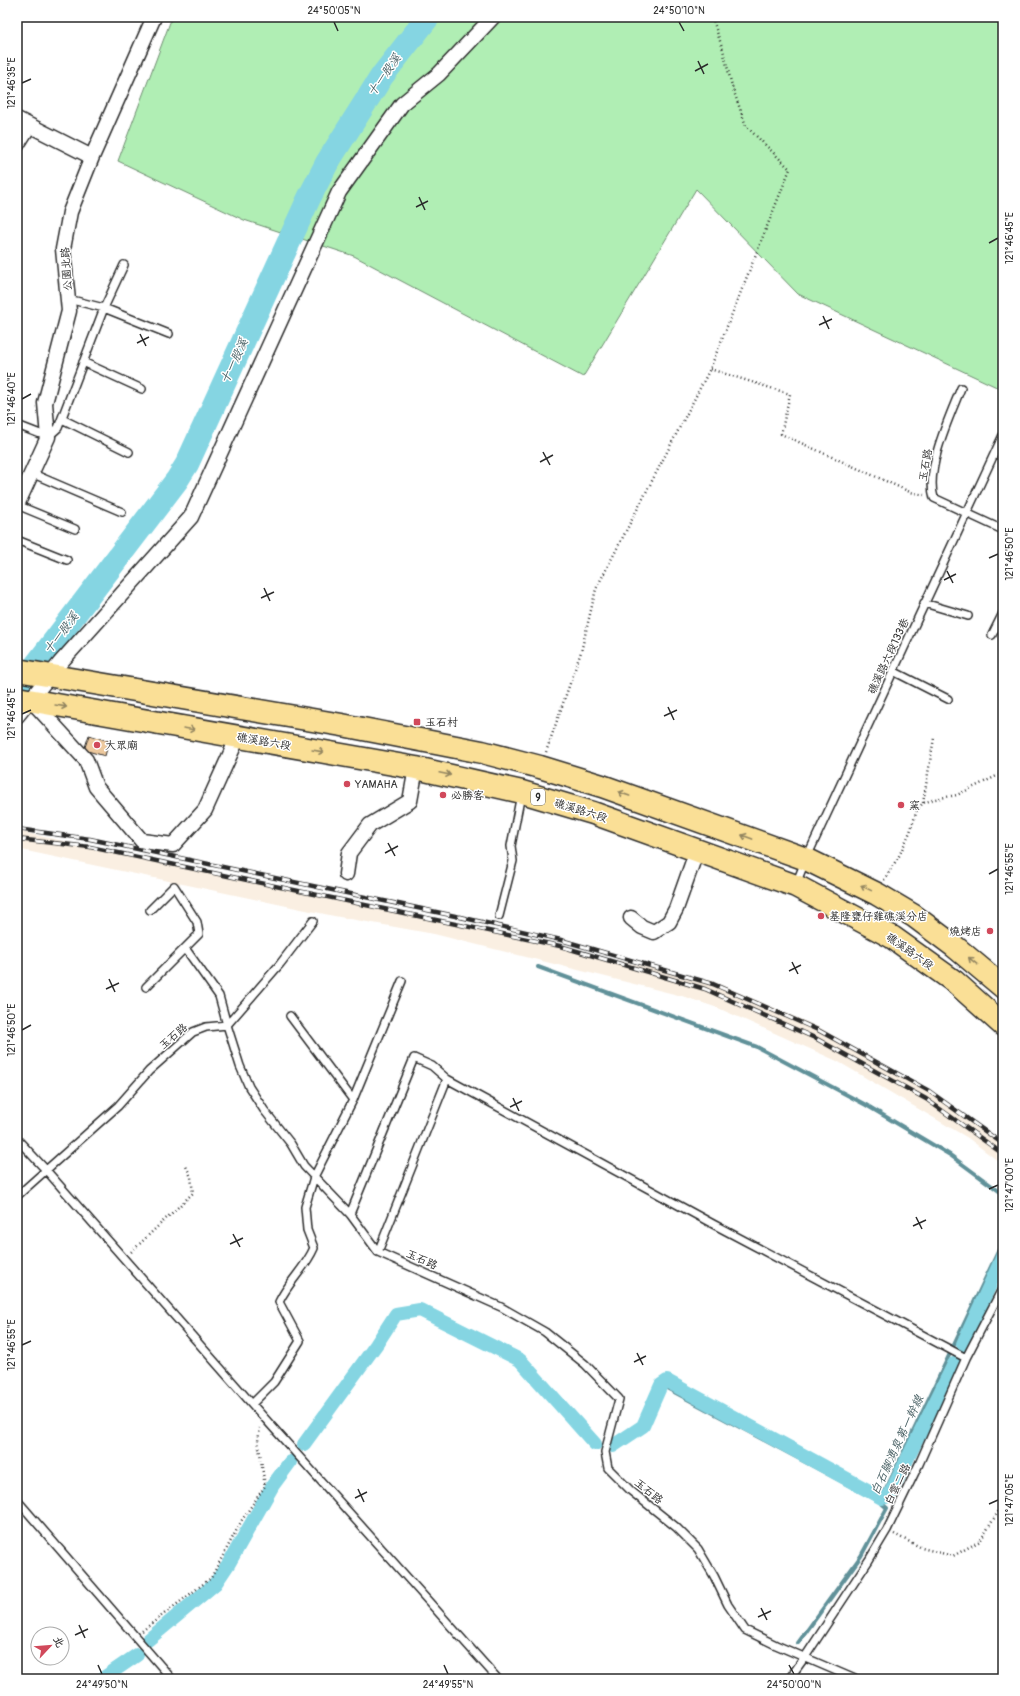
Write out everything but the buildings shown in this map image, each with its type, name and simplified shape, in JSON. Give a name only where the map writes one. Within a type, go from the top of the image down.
[{"type":"main road","points":[[17,670],[86,683],[342,725],[482,752],[540,767],[602,786],[806,859],[877,894],[914,916],[954,946],[1003,987]]},
{"type":"main road","name":"礁溪路六段","points":[[22,703],[238,737],[416,768],[522,792],[593,813],[796,886],[892,937],[955,982],[1003,1025]]},
{"type":"street","name":"公園北路","points":[[48,437],[45,403],[69,311],[64,275],[63,249],[70,212],[92,157],[154,17]]},
{"type":"street","points":[[238,737],[204,810],[173,845],[142,841],[96,787],[86,760],[22,703],[191,517],[339,192],[402,104],[439,74],[493,17]]},
{"type":"street","points":[[17,145],[23,122],[92,157]]},
{"type":"street","points":[[17,505],[48,437]]},
{"type":"street","points":[[346,874],[350,853],[370,825],[410,801],[416,768]]},
{"type":"street","points":[[632,918],[642,927],[654,932],[669,922],[676,909],[697,850]]},
{"type":"lane","points":[[17,425],[48,437],[58,428],[104,308],[124,265]]},
{"type":"lane","points":[[68,299],[104,308],[170,334]]},
{"type":"lane","points":[[84,362],[142,389]]},
{"type":"lane","name":"玉石路","points":[[961,388],[941,438],[935,462],[932,490],[934,498],[1003,530]]},
{"type":"lane","points":[[62,419],[129,452]]},
{"type":"lane","name":"礁溪路六段133巷","points":[[796,886],[806,859],[1003,435]]},
{"type":"lane","points":[[31,473],[122,512]]},
{"type":"lane","points":[[17,505],[75,529]]},
{"type":"lane","points":[[17,540],[67,560]]},
{"type":"lane","points":[[924,603],[968,616]]},
{"type":"lane","points":[[992,635],[1003,613]]},
{"type":"lane","points":[[893,671],[948,699]]},
{"type":"lane","points":[[499,916],[513,861],[511,846],[522,792]]},
{"type":"lane","points":[[146,987],[199,934],[197,922],[174,886],[150,910]]},
{"type":"lane","points":[[227,1025],[280,964],[313,921]]},
{"type":"lane","points":[[185,948],[219,996],[227,1025]]},
{"type":"lane","points":[[252,1404],[274,1382],[300,1341],[279,1302],[285,1289],[309,1261],[314,1248],[308,1230],[305,1207],[314,1177],[354,1100],[402,981]]},
{"type":"lane","points":[[290,1016],[354,1100]]},
{"type":"lane","name":"玉石路","points":[[17,1196],[118,1106],[149,1071],[193,1032],[206,1026],[227,1025],[240,1066],[249,1087],[264,1110],[291,1144],[304,1166],[350,1214],[378,1252],[501,1307],[545,1332],[585,1364],[619,1399],[605,1452],[608,1468],[631,1491],[676,1527],[698,1549],[714,1576],[728,1605],[745,1630],[806,1657]]},
{"type":"lane","points":[[350,1214],[414,1058],[432,1066],[447,1079],[713,1224],[966,1358]]},
{"type":"lane","points":[[378,1252],[447,1079]]},
{"type":"lane","points":[[17,1139],[498,1679]]},
{"type":"lane","name":"白雲二路","points":[[789,1679],[806,1657],[887,1530],[919,1464],[966,1358],[1003,1287]]},
{"type":"lane","points":[[17,1500],[172,1679]]},
{"type":"lane","points":[[806,1657],[855,1679]]},
{"type":"path","points":[[540,767],[581,652],[596,589],[710,369],[790,169],[746,126],[732,86],[723,50],[712,17]]},
{"type":"path","points":[[710,369],[790,394],[781,434],[910,492],[934,498]]},
{"type":"path","points":[[923,803],[934,738]]},
{"type":"path","points":[[877,894],[899,856],[910,832],[916,810],[923,803],[957,795],[1003,773]]},
{"type":"path","points":[[124,1259],[193,1193],[191,1177],[185,1164]]},
{"type":"path","points":[[135,1636],[211,1578],[242,1520],[265,1486],[258,1441],[260,1425],[267,1419]]},
{"type":"path","points":[[887,1530],[922,1548],[953,1556],[980,1541],[1003,1504]]},
{"type":"shaded area","points":[[17,831],[712,981],[818,1027],[939,1096],[1003,1142],[1003,1165],[968,1138],[837,1061],[718,1008],[682,996],[434,934],[334,916],[17,849]]},
{"type":"green space","points":[[172,17],[1003,17],[1003,390],[798,294],[696,189],[583,377],[354,256],[244,220],[118,161]]},
{"type":"waterway","name":"十一股溪","points":[[17,690],[177,480],[187,464],[309,198],[327,163],[382,76],[428,17]]},
{"type":"waterway","points":[[538,967],[757,1047],[866,1105],[950,1155],[1003,1194]]},
{"type":"waterway","name":"白石腳湧泉第一幹線","points":[[798,1643],[861,1556],[887,1508],[880,1502],[1003,1241]]},
{"type":"waterway","points":[[963,1344],[1003,1256]]},
{"type":"waterway","points":[[304,1444],[376,1345],[396,1314],[420,1310],[520,1360],[595,1444]]},
{"type":"waterway","points":[[613,1446],[643,1426],[661,1385],[667,1381],[882,1498],[889,1496],[954,1364]]},
{"type":"waterway","points":[[661,1385],[880,1502]]},
{"type":"waterway","points":[[148,1640],[215,1584],[229,1563],[273,1485],[290,1462]]},
{"type":"waterway","points":[[102,1679],[137,1655]]},
{"type":"railway","points":[[17,829],[90,839],[460,917],[561,940],[713,984],[818,1030],[929,1091],[1003,1144]]},
{"type":"railway","points":[[17,839],[90,847],[560,946],[705,989],[815,1038],[926,1099],[1003,1154]]},
{"type":"place","name":"玉石村","points":[[417,722]]},
{"type":"place","name":"大眾廟","points":[[97,745]]},
{"type":"place","name":"YAMAHA","points":[[347,784]]},
{"type":"place","name":"必勝客","points":[[443,795]]},
{"type":"place","name":"窯","points":[[901,805]]},
{"type":"place","name":"基隆甕仔雞礁溪分店","points":[[821,916]]},
{"type":"place","name":"燒烤店","points":[[990,931]]}]
